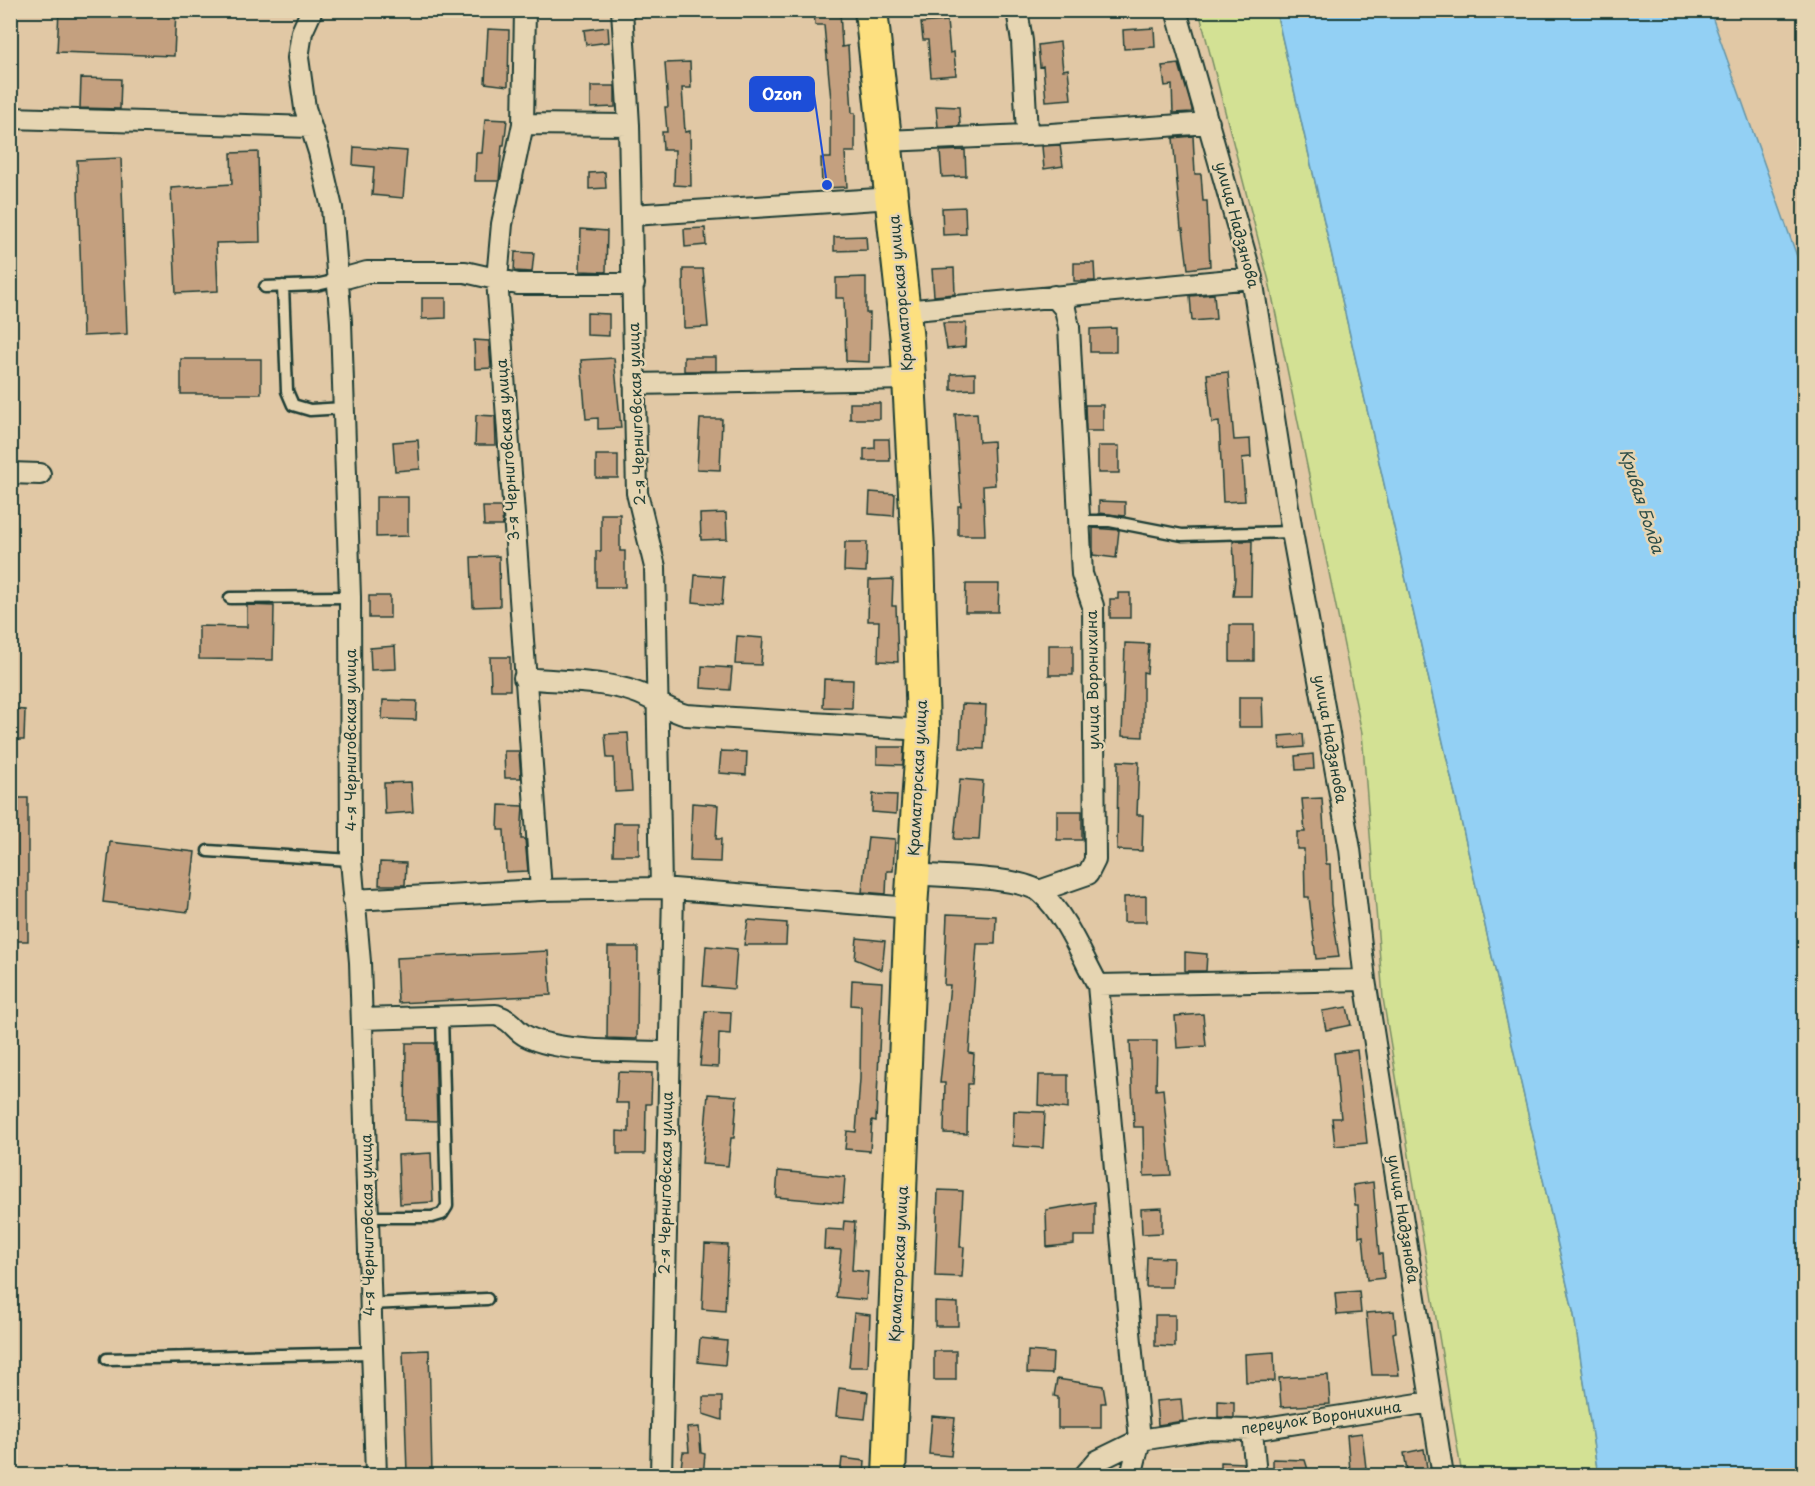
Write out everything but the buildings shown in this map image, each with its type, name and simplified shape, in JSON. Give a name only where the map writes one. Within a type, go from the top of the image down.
[{"type":"main road","name":"Краматорская улица","points":[[871,10],[893,198],[909,379],[918,549],[923,730],[911,908],[889,1476]]},
{"type":"street","name":"4-я Черниговская улица","points":[[312,10],[302,32],[298,58],[310,127],[319,152],[332,208],[338,280],[350,597],[351,860],[362,1019],[376,1476]]},
{"type":"street","name":"3-я Черниговская улица","points":[[525,10],[523,124],[502,224],[497,279],[541,890]]},
{"type":"street","name":"2-я Черниговская улица","points":[[622,10],[629,124],[638,493],[655,567],[657,703],[667,889],[669,1052],[661,1476]]},
{"type":"street","points":[[1017,10],[1022,41],[1027,133]]},
{"type":"street","name":"улица Надзянова","points":[[1176,10],[1252,278],[1292,532],[1350,849],[1365,980],[1443,1476]]},
{"type":"street","points":[[10,118],[310,127]]},
{"type":"street","points":[[886,141],[1027,133],[1052,134],[1209,123]]},
{"type":"street","points":[[523,124],[629,124]]},
{"type":"street","points":[[632,215],[893,198]]},
{"type":"street","points":[[338,280],[367,272],[465,272],[518,284],[634,284]]},
{"type":"street","points":[[904,312],[1252,278]]},
{"type":"street","name":"улица Воронихина","points":[[1039,891],[1088,874],[1095,860],[1093,606],[1082,574],[1070,327],[1065,309],[1054,296]]},
{"type":"street","points":[[634,384],[909,379]]},
{"type":"street","points":[[10,473],[40,474]]},
{"type":"street","points":[[524,678],[613,687],[636,692],[670,711],[686,715],[923,730]]},
{"type":"street","points":[[914,874],[1020,883],[1039,891],[1055,909],[1098,986],[1140,1440],[1131,1476]]},
{"type":"street","points":[[353,900],[541,890],[667,889],[911,908]]},
{"type":"street","points":[[1098,986],[1365,980]]},
{"type":"street","points":[[362,1019],[496,1015],[510,1020],[525,1036],[580,1048],[669,1052]]},
{"type":"street","name":"переулок Воронихина","points":[[1084,1476],[1097,1461],[1140,1440],[1211,1429],[1252,1430],[1431,1402]]},
{"type":"street","points":[[1252,1430],[1256,1476]]},
{"type":"lane","points":[[265,287],[316,285],[338,280]]},
{"type":"lane","points":[[283,286],[287,391],[293,405],[310,410],[344,408]]},
{"type":"lane","points":[[1079,521],[1110,521],[1182,535],[1292,532]]},
{"type":"lane","points":[[230,598],[350,597]]},
{"type":"lane","points":[[208,851],[351,860]]},
{"type":"lane","points":[[368,1217],[432,1216],[442,1214],[447,1206],[442,1016]]},
{"type":"lane","points":[[369,1304],[487,1299]]},
{"type":"lane","points":[[107,1359],[372,1353]]},
{"type":"green space","points":[[1199,11],[1276,11],[1574,1315],[1598,1475],[1462,1475],[1383,998],[1362,733],[1269,281]]},
{"type":"water","name":"Кривая Болда","points":[[1276,11],[1710,11],[1804,276],[1804,1475],[1598,1475],[1574,1315]]},
{"type":"place","name":"Ozon","points":[[827,185]]}]
